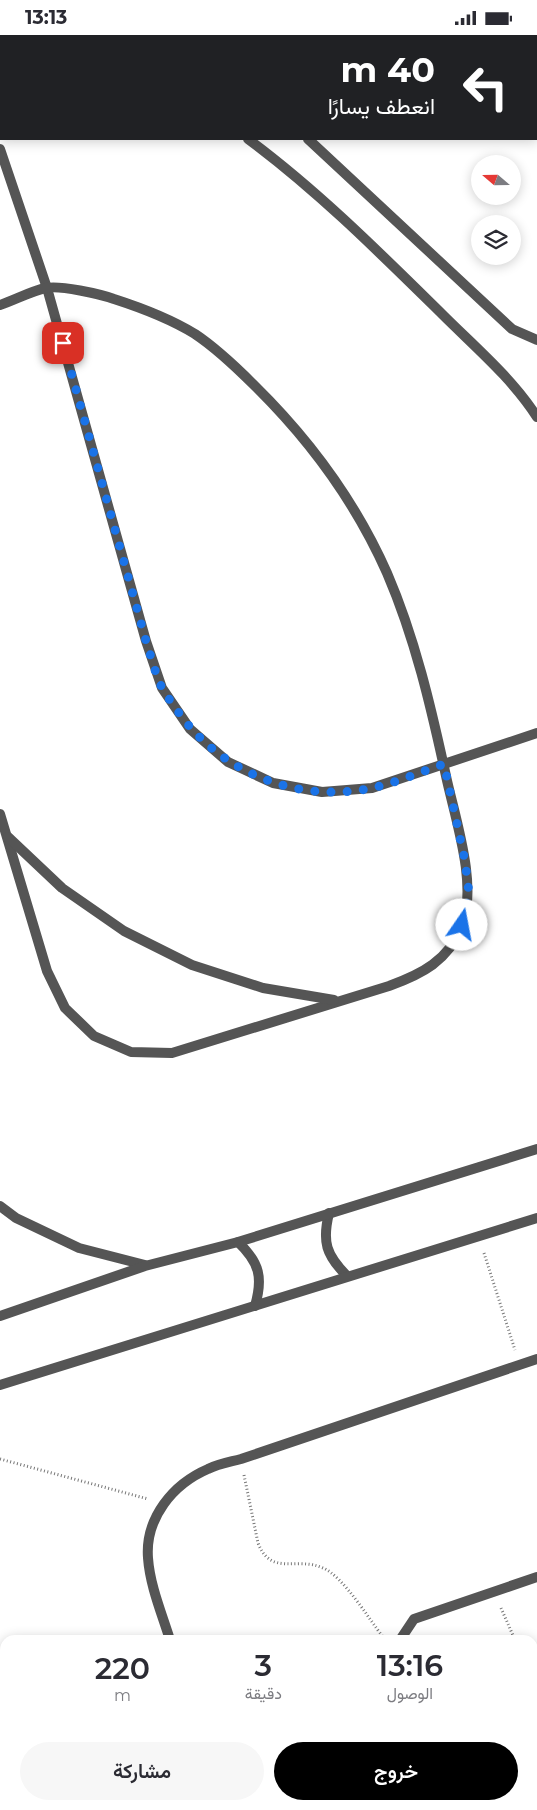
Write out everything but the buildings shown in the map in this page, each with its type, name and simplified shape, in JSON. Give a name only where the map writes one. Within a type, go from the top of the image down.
[{"type":"street","points":[[249,140],[308,187],[361,234],[505,376],[529,404],[537,417]]},
{"type":"street","points":[[309,140],[512,329],[537,340]]},
{"type":"street","points":[[0,149],[48,287],[146,641],[162,688],[190,729],[228,762],[246,771],[273,783],[322,792],[372,788],[537,733]]},
{"type":"street","points":[[0,305],[48,287],[100,294],[150,310],[196,335],[237,368],[282,413],[322,462],[357,515],[386,571],[410,631],[444,764],[465,861],[469,893],[462,925],[445,954],[420,975],[172,1053],[131,1052],[94,1036],[65,1008],[47,971],[0,813]]},
{"type":"street","points":[[7,836],[62,888],[124,931],[175,957],[192,965],[263,988],[338,1001]]},
{"type":"street","points":[[0,1316],[146,1266],[238,1242],[537,1149]]},
{"type":"street","points":[[0,1206],[16,1218],[79,1248],[146,1266]]},
{"type":"street","points":[[329,1213],[325,1230],[326,1248],[334,1264],[347,1276]]},
{"type":"street","points":[[0,1385],[537,1218]]},
{"type":"street","points":[[238,1242],[251,1255],[259,1271],[260,1289],[255,1306]]},
{"type":"street","points":[[168,1635],[153,1585],[148,1558],[151,1529],[163,1503],[183,1482],[209,1468],[241,1459],[537,1359]]},
{"type":"street","points":[[403,1635],[414,1619],[537,1577]]},
{"type":"path","points":[[479,1237],[520,1365]]},
{"type":"path","points":[[0,1459],[163,1503]]},
{"type":"path","points":[[241,1459],[261,1552],[268,1560],[278,1564],[304,1563],[324,1568],[341,1581],[381,1635]]},
{"type":"path","points":[[493,1592],[513,1635]]},
{"type":"route","points":[[63,343],[146,641],[162,688],[190,729],[228,762],[273,783],[322,792],[372,788],[444,764],[465,861],[469,893],[462,925]]}]
